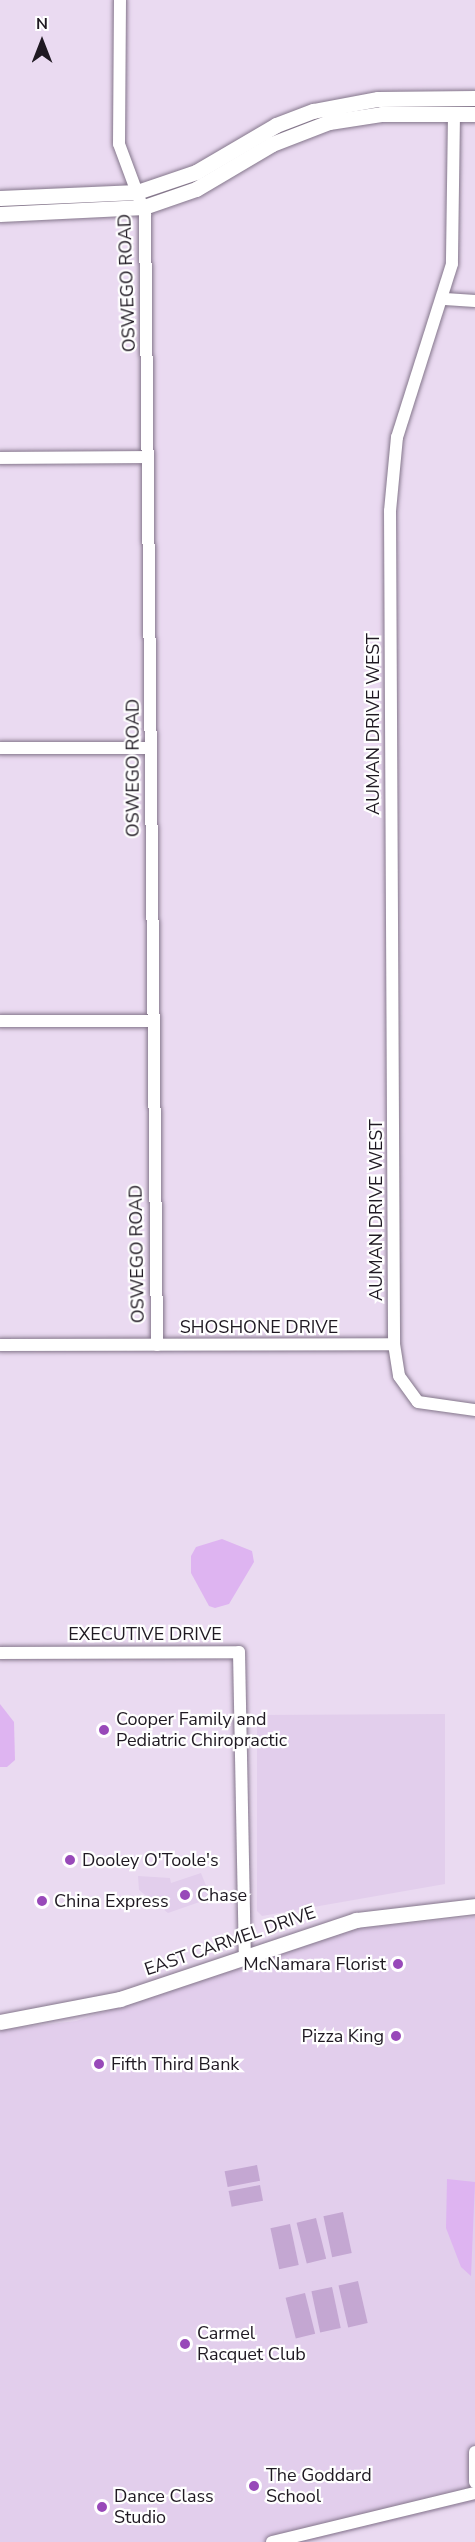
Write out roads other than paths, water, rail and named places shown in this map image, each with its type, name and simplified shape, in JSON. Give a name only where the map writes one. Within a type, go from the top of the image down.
[{"type":"street","name":"OSWEGO ROAD","points":[[120,0],[119,144],[144,207],[157,1346]]},
{"type":"street","points":[[0,198],[137,192],[196,172],[276,125],[322,108],[378,99],[475,98]]},
{"type":"street","points":[[0,214],[144,207],[196,189],[272,144],[320,125],[382,114],[475,114]]},
{"type":"street","name":"AUMAN DRIVE WEST","points":[[394,1344],[391,491],[405,409],[445,299],[454,247],[454,114]]},
{"type":"street","points":[[445,299],[475,301]]},
{"type":"street","points":[[0,458],[148,457]]},
{"type":"street","points":[[0,748],[151,748]]},
{"type":"street","points":[[0,1021],[153,1022]]},
{"type":"street","points":[[394,1344],[399,1376],[418,1402],[475,1410]]},
{"type":"street","name":"SHOSHONE DRIVE","points":[[0,1346],[394,1344]]},
{"type":"street","name":"EXECUTIVE DRIVE","points":[[0,1653],[239,1652],[245,1955]]},
{"type":"street","name":"EAST CARMEL DRIVE","points":[[0,2022],[120,1999],[245,1955],[356,1920],[475,1906]]},
{"type":"street","points":[[475,2452],[475,2482]]},
{"type":"street","points":[[272,2542],[475,2493]]},
{"type":"place","name":"Cooper Family and Pediatric Chiropractic","points":[[104,1730]]},
{"type":"place","name":"Dooley O'Toole's","points":[[70,1860]]},
{"type":"place","name":"Chase","points":[[185,1895]]},
{"type":"place","name":"China Express","points":[[42,1901]]},
{"type":"place","name":"McNamara Florist","points":[[398,1964]]},
{"type":"place","name":"Pizza King","points":[[396,2036]]},
{"type":"place","name":"Fifth Third Bank","points":[[99,2064]]},
{"type":"place","name":"Carmel Racquet Club","points":[[185,2344]]},
{"type":"place","name":"The Goddard School","points":[[254,2486]]},
{"type":"place","name":"Dance Class Studio","points":[[102,2507]]}]
